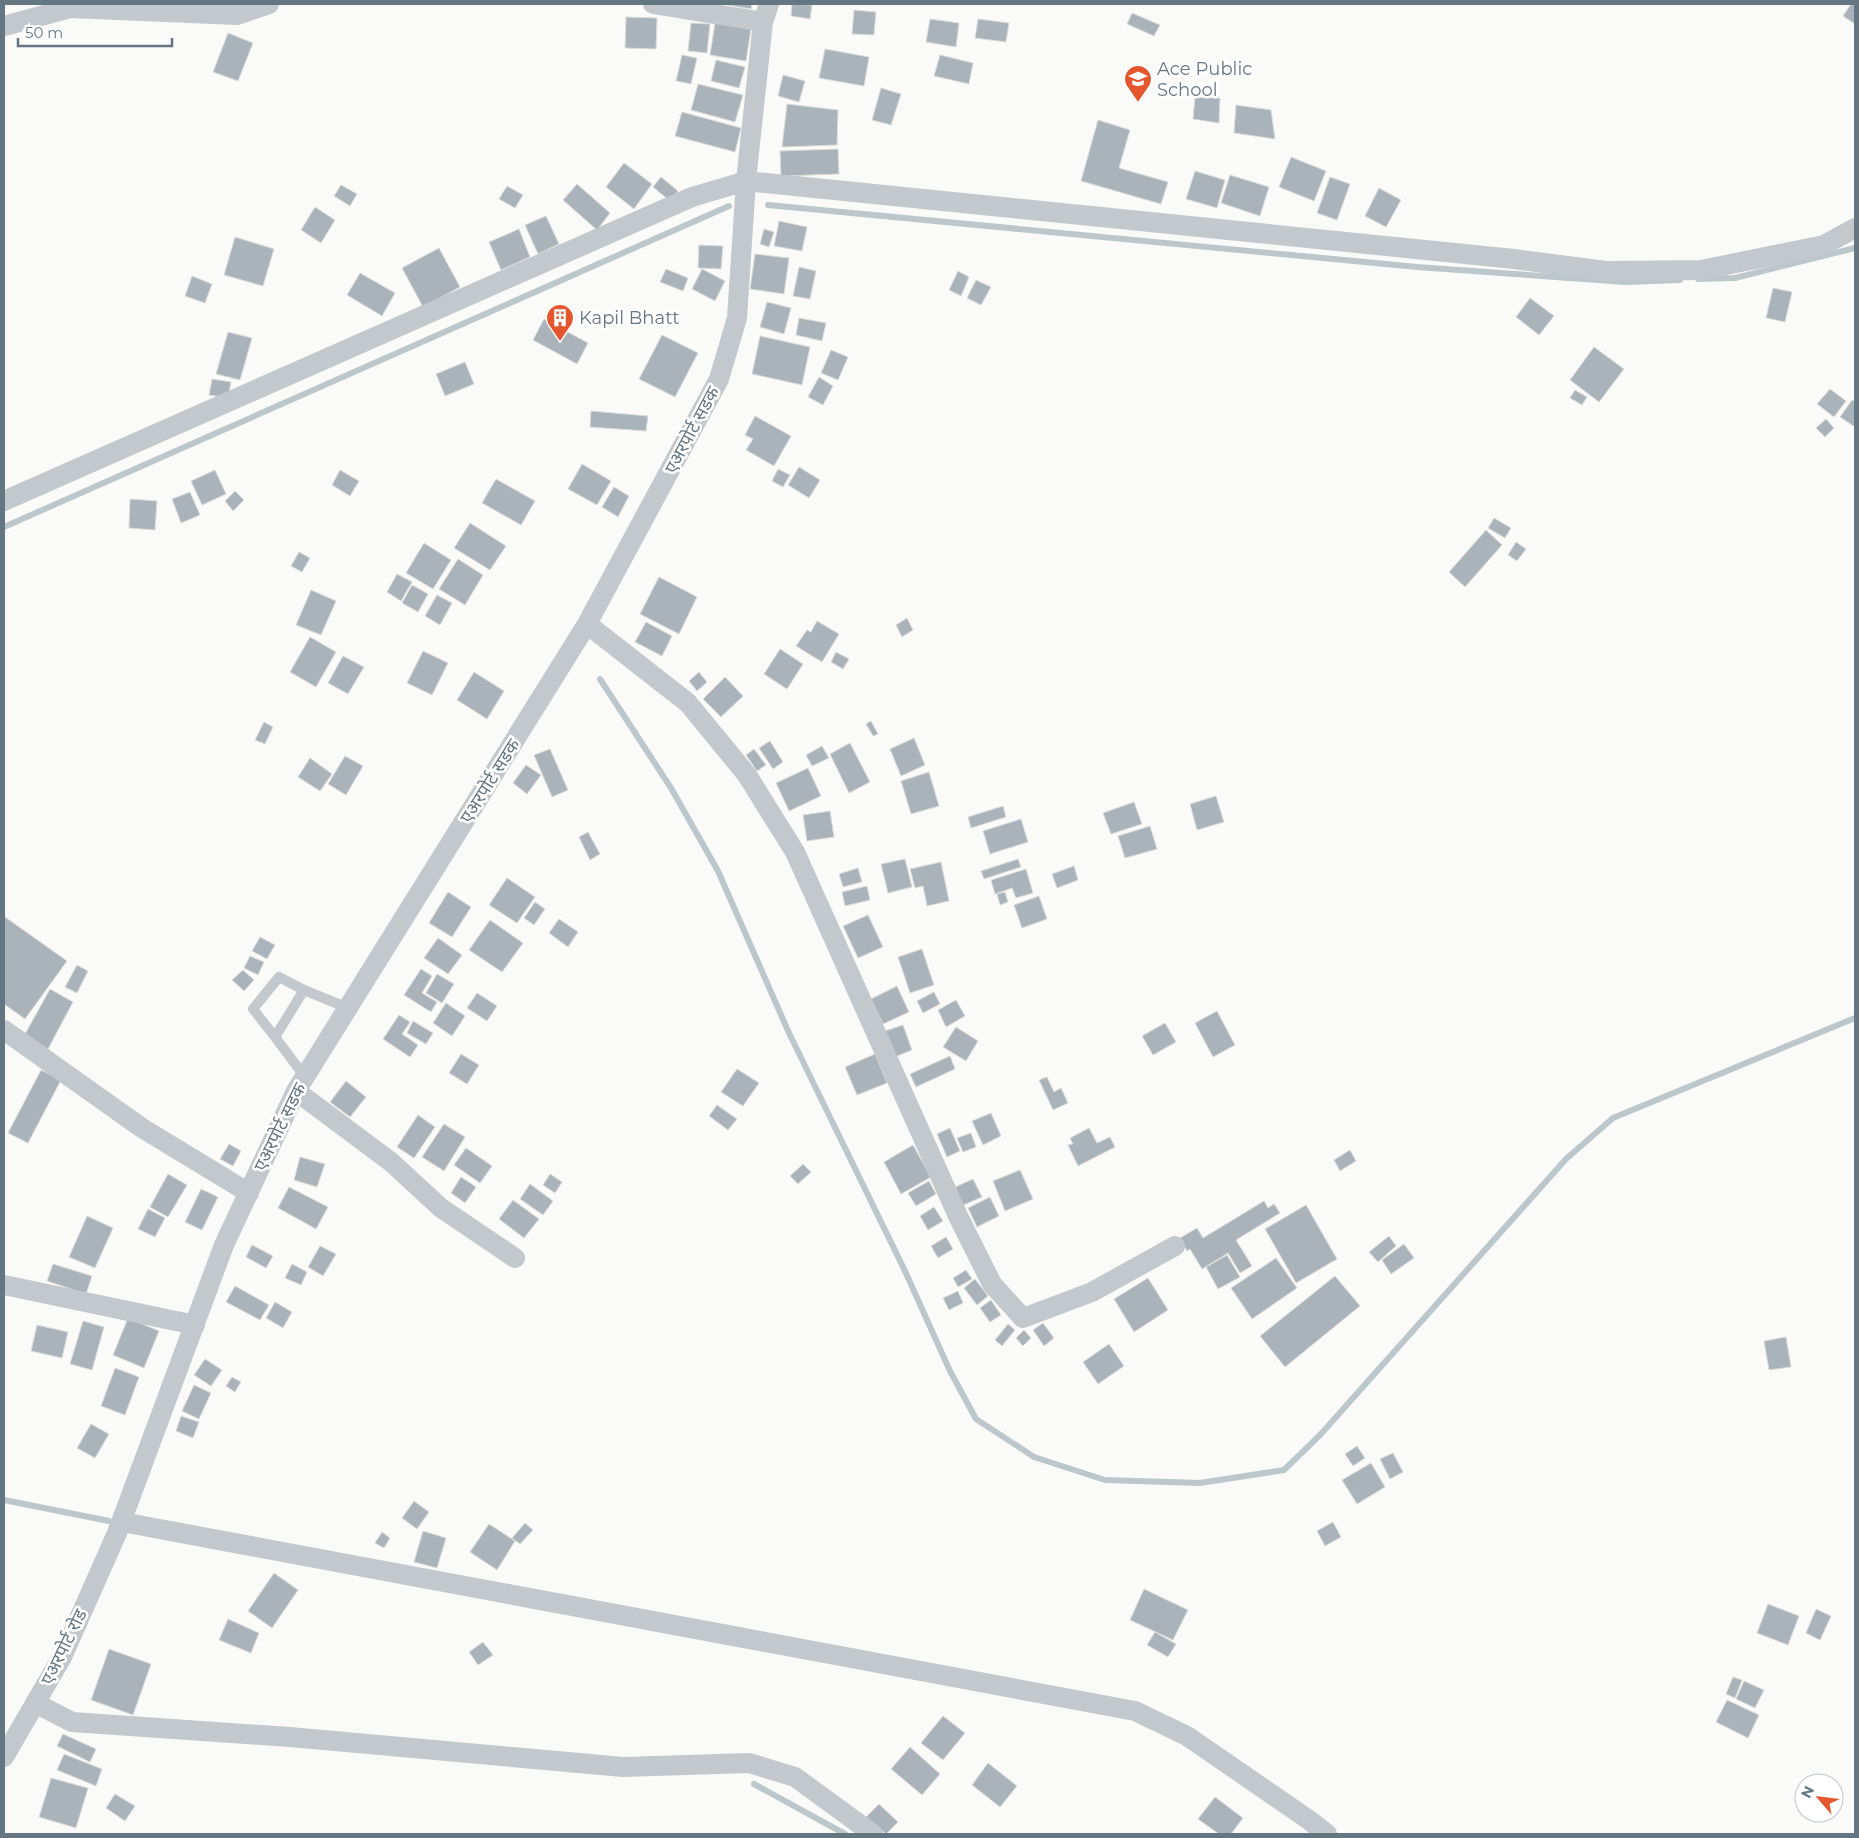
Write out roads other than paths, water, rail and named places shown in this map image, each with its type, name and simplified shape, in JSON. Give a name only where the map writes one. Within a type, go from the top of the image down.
[{"type":"street","points":[[4,26],[70,8],[237,15],[269,4]]},
{"type":"street","points":[[653,4],[766,13]]},
{"type":"street","name":"एअरपोर्ट सडक","points":[[119,1527],[224,1245],[300,1084],[587,624],[719,379],[737,318],[746,181],[766,13]]},
{"type":"street","points":[[4,501],[692,197],[746,181],[1514,259],[1606,271],[1701,270],[1824,245],[1855,228]]},
{"type":"street","points":[[587,624],[688,703],[747,775],[795,852],[958,1216],[992,1284],[1023,1318],[1092,1292],[1176,1246]]},
{"type":"street","points":[[4,1030],[142,1128],[249,1193]]},
{"type":"street","points":[[300,1084],[392,1162],[441,1208],[515,1258]]},
{"type":"street","points":[[4,1285],[195,1325]]},
{"type":"street","points":[[119,1527],[1135,1711],[1187,1736],[1327,1834]]},
{"type":"street","name":"एअरपोर्ट रोड","points":[[4,1757],[62,1656],[119,1527]]},
{"type":"street","points":[[35,1703],[72,1722],[290,1738],[623,1768],[749,1763],[795,1777],[874,1834]]},
{"type":"lane","points":[[300,1084],[275,1037],[253,1009],[279,977],[304,990],[348,1008]]},
{"type":"lane","points":[[275,1037],[304,990]]},
{"type":"waterway","points":[[768,205],[1417,267],[1625,282],[1680,280]]},
{"type":"waterway","points":[[4,527],[729,206]]},
{"type":"waterway","points":[[1698,279],[1735,278],[1855,248]]},
{"type":"waterway","points":[[600,679],[671,788],[718,871],[789,1033],[905,1271],[950,1371],[976,1419],[1034,1457],[1105,1480],[1200,1483],[1284,1470],[1320,1435],[1566,1159],[1613,1118],[1855,1018]]},
{"type":"waterway","points":[[4,1500],[109,1521]]},
{"type":"waterway","points":[[754,1784],[845,1834]]},
{"type":"place","name":"Ace Public School","points":[[1138,103]]},
{"type":"place","name":"Kapil Bhatt","points":[[560,342]]}]
